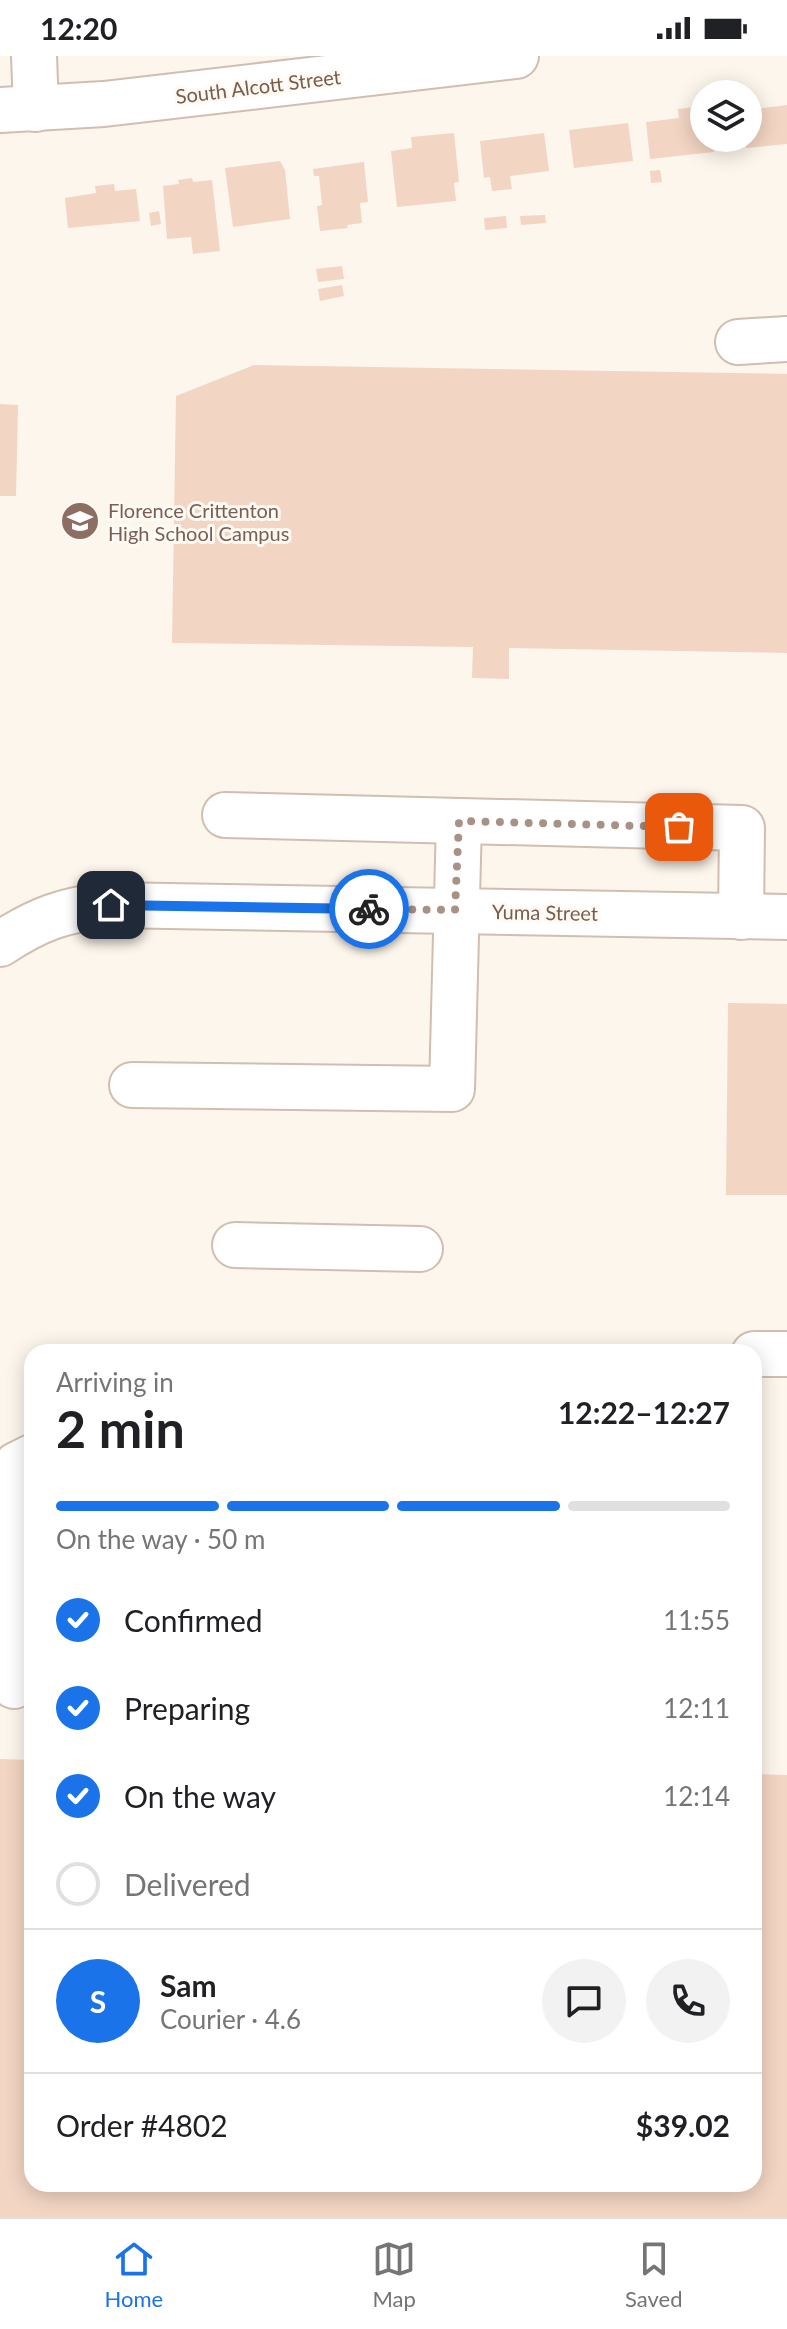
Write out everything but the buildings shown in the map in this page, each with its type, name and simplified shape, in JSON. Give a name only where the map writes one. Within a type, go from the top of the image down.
[{"type":"street","points":[[18,109],[34,56]]},
{"type":"street","name":"South Alcott Street","points":[[18,109],[104,104],[516,56]]},
{"type":"street","points":[[738,342],[787,339]]},
{"type":"street","points":[[225,815],[742,828],[741,917]]},
{"type":"street","points":[[132,1085],[452,1089],[459,821]]},
{"type":"street","name":"Yuma Street","points":[[0,944],[56,913],[111,905],[787,917]]},
{"type":"street","points":[[235,1245],[420,1249]]},
{"type":"street","points":[[762,1354],[787,1354]]},
{"type":"street","points":[[14,1686],[16,1465],[24,1461]]},
{"type":"way so far","points":[[369,909],[455,910],[459,821],[679,827]]},
{"type":"place","name":"Florence Crittenton High School Campus","points":[[80,521]]},
{"type":"route","points":[[111,905],[369,909]]}]
